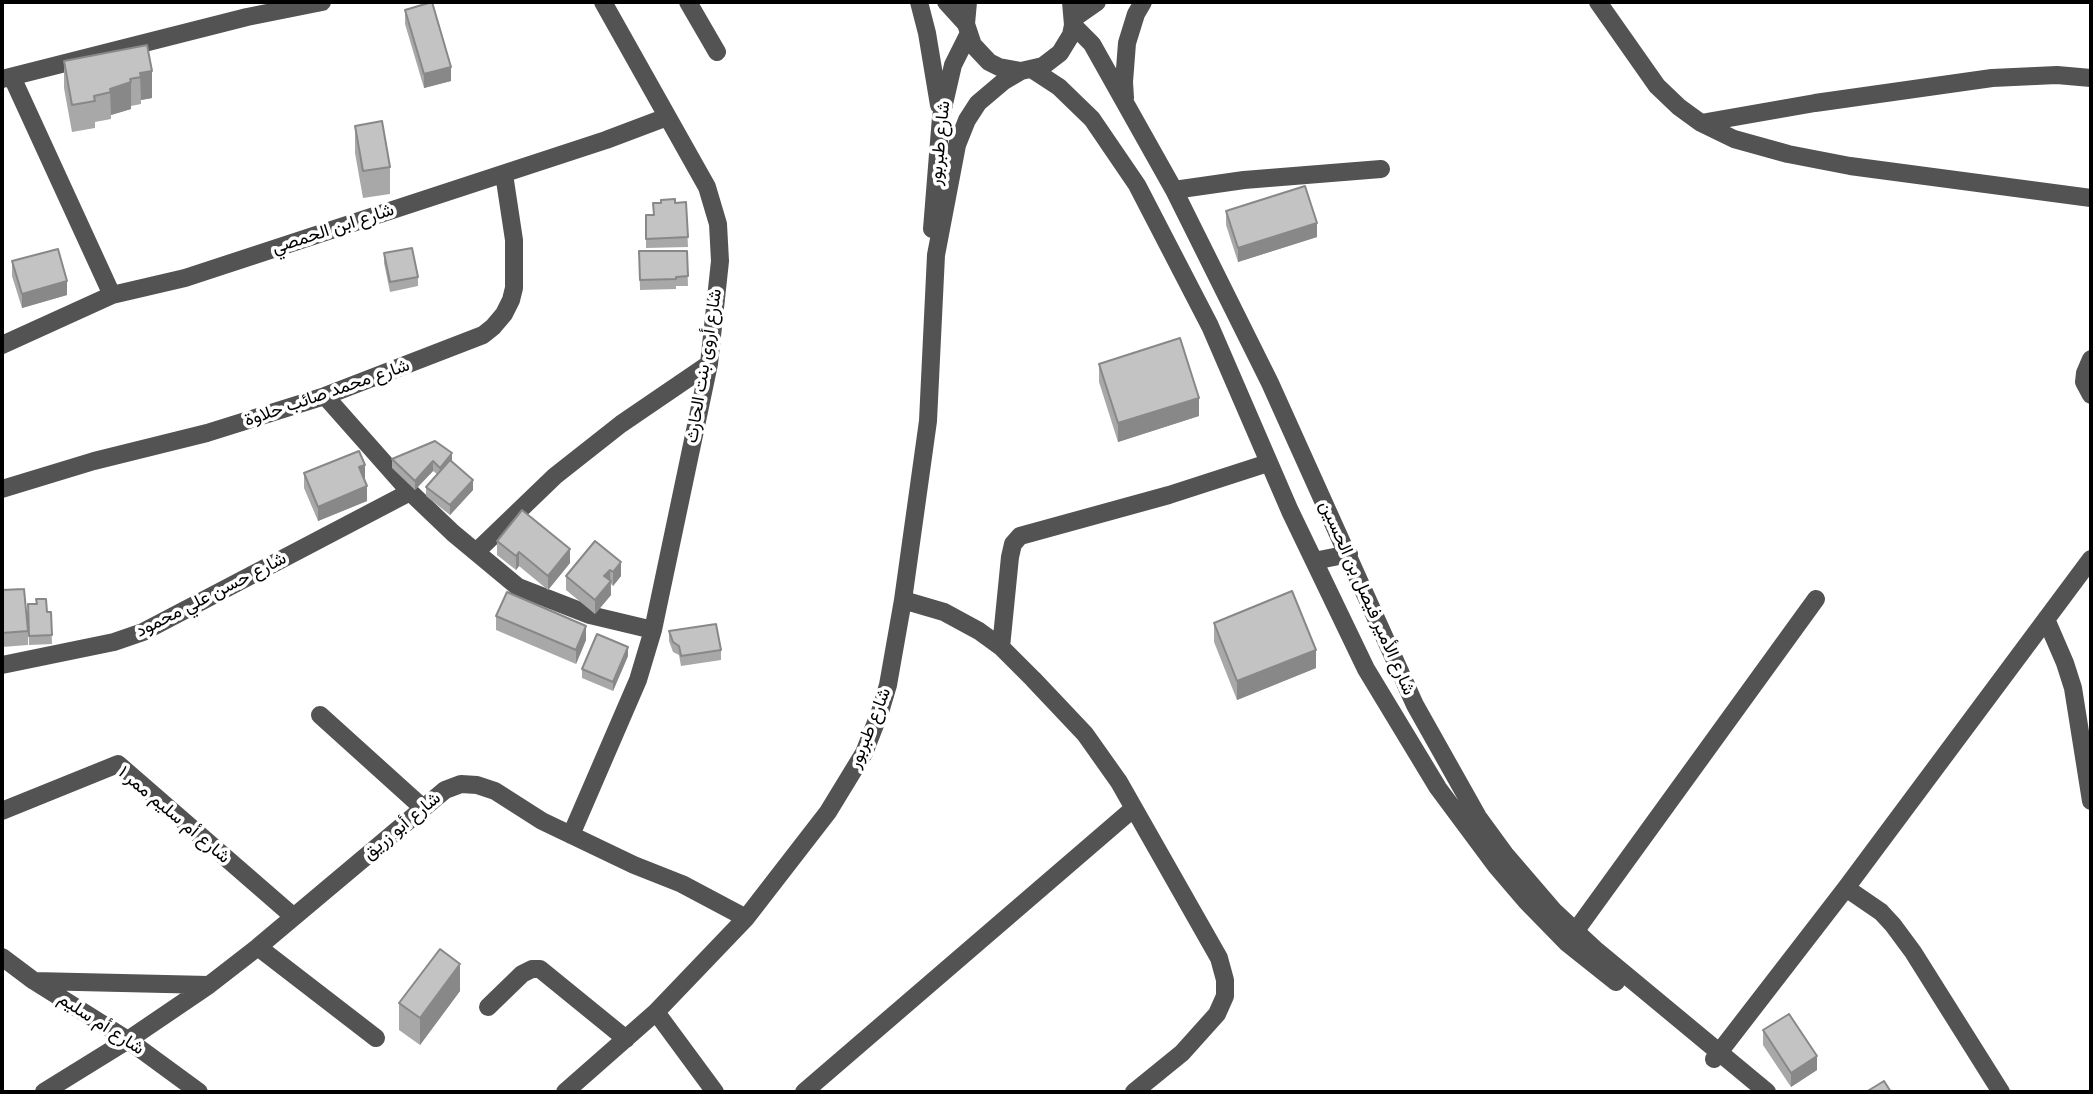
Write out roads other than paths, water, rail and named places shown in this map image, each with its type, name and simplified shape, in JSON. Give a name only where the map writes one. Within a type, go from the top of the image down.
[{"type":"street","points":[[112,295],[7,78],[247,17],[322,2]]},
{"type":"street","name":"شارع أروى بنت الحارث","points":[[571,835],[624,715],[653,630],[709,364],[720,261],[718,224],[707,187],[603,2]]},
{"type":"street","points":[[688,2],[718,52]]},
{"type":"street","points":[[919,2],[941,117]]},
{"type":"street","points":[[946,2],[967,29]]},
{"type":"street","points":[[967,29],[968,2]]},
{"type":"street","points":[[1073,15],[1097,2]]},
{"type":"street","points":[[1127,109],[1124,82],[1128,43],[1136,14],[1143,2]]},
{"type":"street","points":[[1598,2],[1657,86],[1701,123],[1734,139],[1800,157],[1850,166],[2091,198]]},
{"type":"street","name":"شارع طبربور","points":[[565,1092],[656,1012],[746,918],[828,812],[864,752],[888,685],[903,600],[928,421],[936,255],[961,131],[986,95],[1027,71],[1043,66],[1060,54],[1071,35],[1073,15]]},
{"type":"street","name":"شارع الأمير فيصل بن الحسين","points":[[1073,15],[1174,190],[1270,383],[1415,705],[1451,773],[1504,854],[1571,937]]},
{"type":"street","name":"شارع طبربور","points":[[936,255],[932,223],[941,117],[953,65],[967,29]]},
{"type":"street","name":"شارع الأمير فيصل بن الحسين","points":[[967,29],[973,45],[989,61],[999,67],[1027,71],[1059,87],[1092,119],[1137,185],[1210,326],[1268,463],[1366,669],[1438,788],[1509,882],[1571,937],[1716,1056],[1767,1092]]},
{"type":"street","points":[[1701,123],[1815,103],[1992,78],[2057,75],[2091,78]]},
{"type":"street","name":"شارع ابن الحمصي","points":[[2,345],[112,295],[185,278],[606,140],[667,117]]},
{"type":"street","points":[[1174,190],[1244,180],[1381,169]]},
{"type":"street","name":"شارع محمد صائب حلاوة","points":[[2,489],[94,461],[207,433],[325,396],[473,340],[494,327],[511,300],[514,288],[513,240],[504,174]]},
{"type":"street","points":[[2091,359],[2084,382],[2091,395]]},
{"type":"street","points":[[476,552],[555,476],[621,424],[709,364]]},
{"type":"street","points":[[325,396],[358,437],[410,492],[518,587],[590,615],[653,630]]},
{"type":"street","points":[[1001,647],[1010,557],[1013,544],[1020,536],[1169,495],[1268,463]]},
{"type":"street","name":"شارع حسن علي محمود","points":[[2,665],[114,642],[144,632],[410,492]]},
{"type":"street","points":[[1314,561],[1349,554]]},
{"type":"street","points":[[1716,1056],[1846,888],[2091,559]]},
{"type":"street","points":[[1571,937],[1816,599]]},
{"type":"street","points":[[903,600],[962,620],[1001,647],[1084,734],[1113,773],[1219,958],[1225,980],[1225,996],[1217,1014],[1182,1053],[1134,1092]]},
{"type":"street","points":[[2046,619],[2066,663],[2073,688],[2091,801]]},
{"type":"street","points":[[320,715],[424,808]]},
{"type":"street","name":"شارع أم سليم ممر ١","points":[[2,811],[118,764],[294,917]]},
{"type":"street","name":"شارع أبو زريق","points":[[44,1092],[209,985],[445,790],[461,784],[477,785],[495,791],[542,821],[634,865],[682,884],[746,918]]},
{"type":"street","points":[[804,1092],[1134,808]]},
{"type":"street","points":[[1846,888],[1881,912],[1900,934],[2001,1092]]},
{"type":"street","points":[[258,947],[376,1038]]},
{"type":"street","name":"شارع أم سليم","points":[[2,957],[34,981],[128,1040],[199,1092]]},
{"type":"street","points":[[488,1007],[522,974],[532,969],[540,969],[626,1039]]},
{"type":"street","points":[[34,981],[209,985]]},
{"type":"street","points":[[656,1012],[715,1092]]},
{"type":"street","name":"شارع الأمير فيصل بن الحسين","points":[[1716,1056],[1748,1092]]}]
